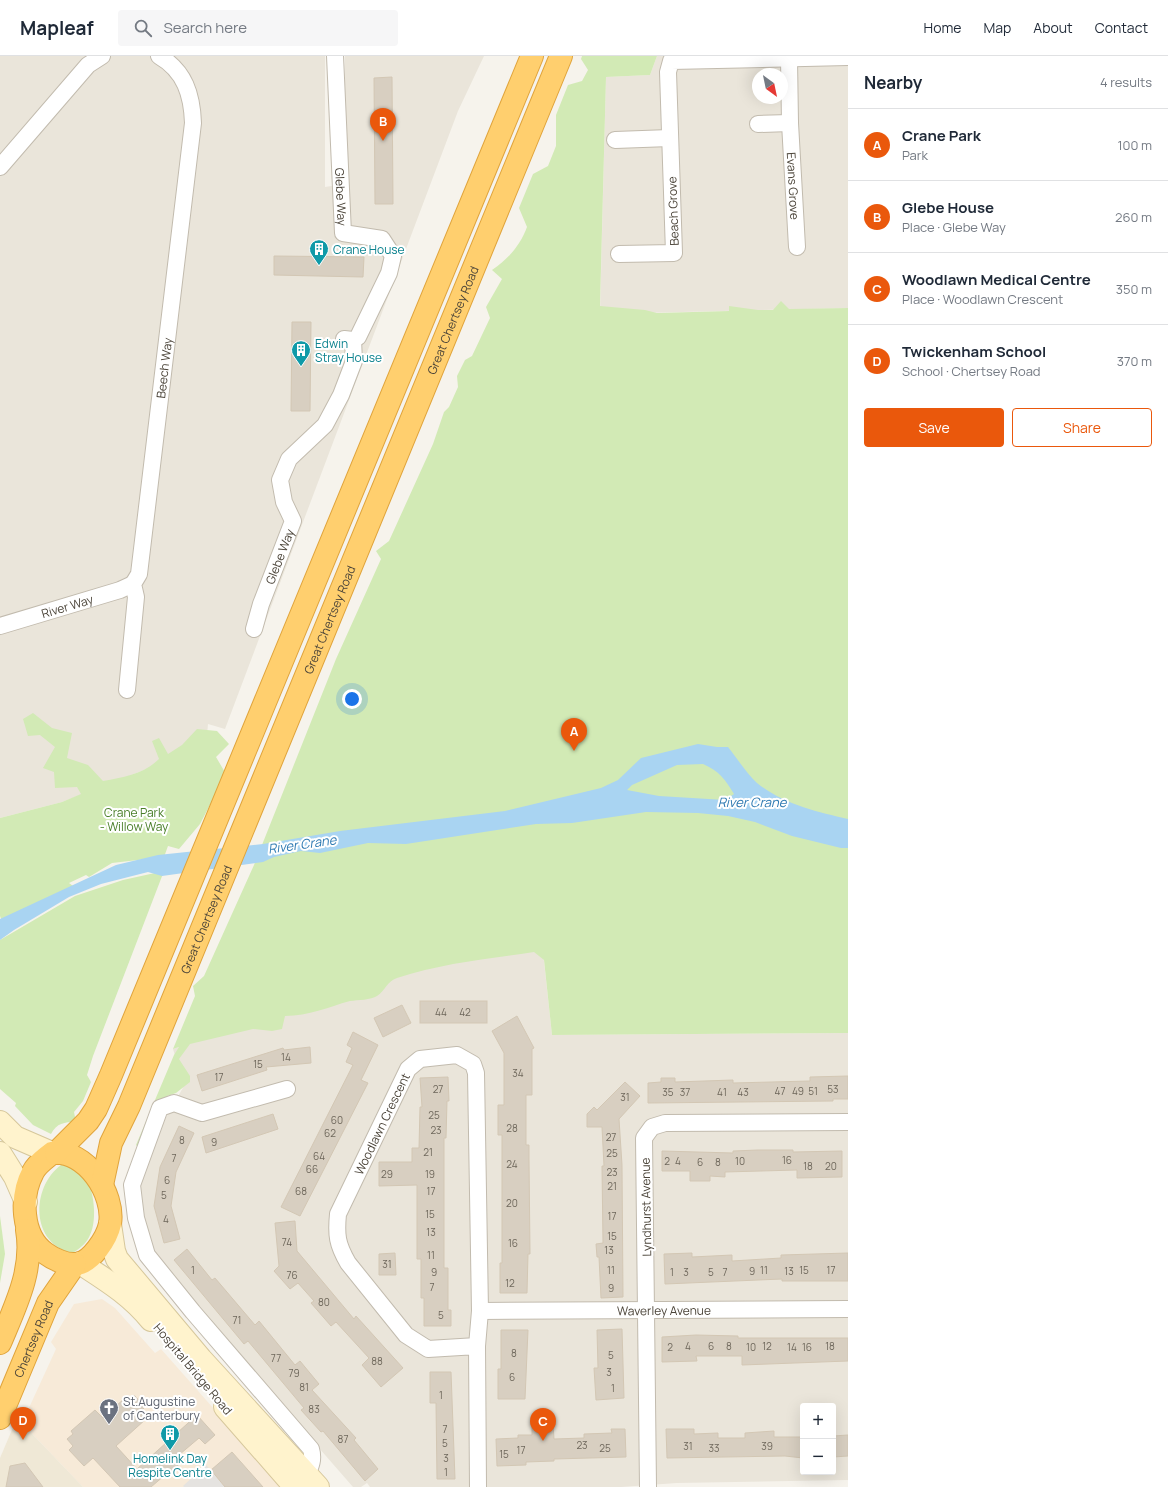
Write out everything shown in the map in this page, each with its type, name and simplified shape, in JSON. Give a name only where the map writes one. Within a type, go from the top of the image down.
[{"type":"highway","points":[[0,1343],[26,1275],[30,1244],[27,1227],[26,1202],[28,1184],[33,1172],[40,1162],[54,1153],[81,1129],[96,1109],[532,56]]},
{"type":"highway","name":"Great Chertsey Road","points":[[102,1185],[111,1143],[129,1106],[560,56]]},
{"type":"highway","points":[[27,1227],[34,1240],[44,1252],[54,1259],[77,1264],[93,1254],[104,1238],[110,1224],[107,1200],[102,1185],[90,1166],[74,1156],[54,1153]]},
{"type":"highway","name":"Chertsey Road","points":[[0,1418],[48,1303],[77,1264]]},
{"type":"main road","points":[[0,1122],[15,1137],[54,1153]]},
{"type":"main road","points":[[0,1153],[15,1177],[26,1202]]},
{"type":"main road","name":"Hospital Bridge Road","points":[[110,1224],[114,1251],[118,1259],[169,1332]]},
{"type":"main road","name":"Hospital Bridge Road","points":[[77,1264],[108,1280],[169,1332],[307,1483]]},
{"type":"street","points":[[0,167],[88,65],[102,56]]},
{"type":"street","name":"Beech Way","points":[[132,584],[139,574],[193,123],[190,92],[180,74],[166,60],[159,56]]},
{"type":"street","name":"Glebe Way","points":[[254,629],[294,521],[284,502],[280,480],[289,459],[325,424],[341,395],[354,361],[348,339],[358,337],[389,273],[393,256],[382,239],[343,233],[335,56]]},
{"type":"street","points":[[789,59],[848,57]]},
{"type":"street","name":"Beach Grove","points":[[619,254],[674,253],[668,72],[671,61],[789,59]]},
{"type":"street","name":"Evans Grove","points":[[789,59],[790,123],[797,247]]},
{"type":"street","points":[[758,124],[790,123]]},
{"type":"street","points":[[615,140],[670,138]]},
{"type":"street","points":[[127,690],[136,597],[132,584]]},
{"type":"street","name":"River Way","points":[[0,626],[120,590],[132,584]]},
{"type":"street","name":"Woodlawn Crescent","points":[[477,1346],[428,1349],[406,1335],[348,1263],[340,1250],[336,1233],[338,1214],[408,1069],[420,1059],[457,1055],[473,1064],[476,1073],[480,1311],[477,1346],[478,1487]]},
{"type":"street","points":[[193,1312],[147,1255],[136,1218],[132,1185],[160,1108],[174,1103],[202,1113],[287,1089]]},
{"type":"street","name":"Lyndhurst Avenue","points":[[648,1487],[644,1138],[652,1127],[665,1123],[848,1122]]},
{"type":"street","name":"Waverley Avenue","points":[[480,1311],[848,1309]]},
{"type":"street","name":"Hospital Bridge Road","points":[[169,1332],[193,1312],[311,1449],[313,1455],[307,1483]]},
{"type":"shaded area","points":[[0,56],[325,56],[325,187],[345,184],[345,56],[484,56],[458,111],[225,729],[208,724],[206,746],[62,802],[0,818]]},
{"type":"shaded area","points":[[657,56],[848,56],[848,308],[600,314],[606,77],[650,75]]},
{"type":"shaded area","points":[[542,943],[552,1035],[848,1033],[848,1480],[677,1483],[621,1487],[370,1487],[367,1483],[361,1487],[353,1487],[149,1251],[138,1191],[165,1119],[184,1086],[173,1049],[420,970]]},
{"type":"shaded area","points":[[102,1299],[115,1308],[155,1353],[161,1349],[283,1487],[83,1487],[22,1423],[56,1349],[51,1342],[74,1304]]},
{"type":"shaded area","points":[[17,1418],[83,1487],[0,1487],[0,1458]]},
{"type":"shaded area","points":[[206,1465],[225,1487],[183,1486]]},
{"type":"green space","points":[[582,56],[657,56],[650,75],[606,77],[600,306],[645,310],[657,313],[729,311],[729,306],[758,310],[773,310],[781,301],[789,309],[848,308],[848,1033],[552,1035],[544,960],[534,952],[465,962],[394,979],[380,994],[371,998],[350,1001],[318,1011],[294,1016],[285,1016],[282,1029],[272,1031],[253,1029],[190,1044],[179,1059],[190,1076],[190,1082],[176,1093],[167,1096],[161,1105],[141,1150],[136,1145],[174,1055],[179,1047],[173,1049],[195,996],[193,986],[204,976],[254,865],[336,659],[381,559],[376,551],[389,541],[433,444],[444,412],[449,407],[458,387],[457,376],[465,360],[472,356],[490,318],[486,307],[502,279],[492,270],[513,252],[527,227],[519,208],[533,174],[548,166],[556,146],[556,115],[568,85],[582,81],[588,70],[581,59]]},
{"type":"green space","name":"Crane Park - Willow Way","points":[[33,713],[52,728],[72,733],[67,758],[88,765],[103,781],[133,774],[153,764],[159,759],[152,741],[159,738],[168,754],[182,745],[197,729],[217,731],[229,744],[216,757],[226,774],[200,824],[179,849],[168,846],[164,857],[112,863],[89,877],[86,875],[69,883],[73,886],[4,927],[0,916],[0,818],[62,802],[81,794],[77,787],[55,788],[54,772],[43,768],[55,747],[40,735],[28,736],[23,719]]},
{"type":"green space","points":[[164,871],[93,1056],[87,1075],[91,1082],[83,1101],[74,1112],[76,1122],[68,1122],[58,1125],[51,1134],[33,1125],[15,1106],[16,1103],[0,1089],[0,940],[75,896],[123,880]]},
{"type":"green space","points":[[61,1165],[69,1165],[79,1168],[85,1176],[92,1192],[94,1220],[90,1235],[85,1243],[73,1253],[59,1248],[49,1239],[43,1228],[40,1215],[40,1201],[44,1187],[51,1175]]},
{"type":"green space","points":[[0,1216],[5,1254],[0,1283]]},
{"type":"water","name":"River Crane","points":[[698,744],[728,747],[753,779],[767,790],[789,802],[848,819],[848,848],[841,848],[792,836],[755,822],[728,816],[698,813],[646,812],[572,823],[536,824],[406,844],[368,843],[320,853],[301,851],[274,857],[263,862],[162,876],[148,872],[101,884],[69,897],[0,940],[0,919],[116,865],[158,855],[263,844],[340,831],[505,811],[601,788],[618,780],[641,758]],"holes":[[[703,764],[721,776],[734,794],[725,800],[659,796],[627,790],[632,785],[677,765]]]},
{"type":"building","points":[[392,77],[393,204],[375,204],[374,78]]},
{"type":"building","name":"Crane House","points":[[274,256],[364,257],[363,277],[274,275]]},
{"type":"building","name":"Edwin Stray House","points":[[292,322],[311,322],[310,411],[291,411]]},
{"type":"building","points":[[420,1001],[487,1001],[487,1023],[420,1023]]},
{"type":"building","points":[[402,1005],[411,1023],[383,1037],[374,1018]]},
{"type":"building","points":[[517,1016],[534,1048],[532,1049],[532,1095],[526,1095],[526,1145],[529,1145],[530,1254],[528,1254],[527,1293],[500,1293],[500,1263],[502,1263],[502,1135],[498,1135],[498,1105],[504,1105],[504,1053],[492,1031]]},
{"type":"building","points":[[353,1032],[378,1045],[361,1080],[368,1083],[300,1216],[281,1207],[353,1065],[346,1062],[352,1048],[347,1045]]},
{"type":"building","points":[[310,1047],[311,1063],[266,1067],[267,1070],[202,1091],[197,1075],[283,1048],[284,1050]]},
{"type":"building","points":[[848,1076],[848,1099],[833,1099],[833,1101],[648,1103],[648,1083],[661,1082],[661,1078],[675,1078],[675,1082],[733,1080],[733,1083],[810,1081],[810,1077]]},
{"type":"building","points":[[448,1077],[449,1101],[447,1101],[446,1138],[444,1138],[444,1268],[448,1268],[448,1310],[451,1310],[451,1326],[424,1326],[424,1298],[421,1298],[421,1259],[417,1259],[417,1185],[379,1186],[379,1162],[412,1162],[412,1148],[419,1148],[420,1107],[422,1107],[420,1078]]},
{"type":"building","points":[[625,1082],[640,1096],[619,1119],[622,1165],[623,1297],[601,1298],[599,1257],[597,1257],[596,1244],[603,1243],[602,1166],[604,1166],[602,1127],[587,1127],[587,1114],[594,1107],[597,1110]]},
{"type":"building","points":[[273,1114],[278,1129],[206,1153],[202,1137]]},
{"type":"building","points":[[179,1126],[194,1133],[176,1172],[171,1206],[180,1239],[164,1243],[154,1206],[160,1167]]},
{"type":"building","points":[[793,1150],[793,1152],[842,1151],[842,1177],[797,1178],[797,1170],[725,1172],[725,1177],[710,1176],[710,1181],[690,1181],[690,1171],[662,1171],[662,1151],[733,1153],[733,1151]]},
{"type":"building","points":[[295,1221],[297,1251],[354,1319],[356,1316],[403,1368],[381,1387],[362,1365],[369,1358],[336,1322],[331,1326],[311,1303],[314,1301],[298,1283],[290,1289],[274,1271],[279,1266],[275,1223]]},
{"type":"building","points":[[187,1249],[212,1280],[215,1278],[255,1325],[259,1321],[295,1365],[300,1361],[319,1384],[312,1390],[356,1438],[354,1440],[378,1469],[365,1481],[323,1431],[321,1432],[301,1410],[304,1408],[248,1341],[244,1344],[174,1260]]},
{"type":"building","points":[[395,1253],[396,1275],[379,1275],[379,1254]]},
{"type":"building","points":[[692,1253],[692,1257],[732,1255],[732,1261],[781,1258],[781,1255],[848,1253],[848,1281],[782,1281],[782,1279],[665,1284],[664,1254]]},
{"type":"building","points":[[622,1329],[624,1398],[596,1400],[594,1368],[598,1368],[597,1330]]},
{"type":"building","points":[[501,1330],[528,1330],[525,1399],[498,1399],[498,1369],[501,1369]]},
{"type":"building","points":[[696,1335],[738,1336],[738,1338],[848,1338],[848,1361],[742,1365],[742,1356],[696,1356],[697,1361],[662,1362],[662,1337]]},
{"type":"building","points":[[430,1372],[451,1372],[455,1479],[437,1479],[436,1403],[430,1403]]},
{"type":"building","points":[[134,1395],[145,1407],[140,1412],[146,1419],[116,1446],[137,1469],[197,1415],[215,1435],[205,1444],[199,1438],[173,1460],[179,1467],[168,1478],[165,1475],[151,1487],[120,1487],[93,1458],[84,1466],[69,1450],[73,1446],[67,1439],[73,1434],[71,1431],[95,1410],[103,1418],[126,1397],[129,1400]]},
{"type":"building","points":[[553,1424],[554,1439],[584,1438],[584,1434],[612,1433],[611,1429],[625,1429],[626,1457],[554,1459],[554,1461],[526,1462],[526,1465],[497,1466],[496,1439],[518,1438],[518,1435],[532,1435],[532,1425]]},
{"type":"building","points":[[666,1429],[694,1429],[694,1434],[718,1433],[718,1438],[745,1438],[745,1433],[774,1431],[774,1437],[800,1437],[800,1458],[785,1456],[667,1458]]},
{"type":"building","points":[[848,1435],[848,1456],[836,1457],[836,1436]]},
{"type":"building","points":[[232,1452],[263,1487],[225,1487],[211,1470]]},
{"type":"building","points":[[25,1463],[43,1487],[6,1487],[10,1466]]},
{"type":"place","name":"Glebe House","points":[[383,141]]},
{"type":"place","name":"Crane House","points":[[319,266]]},
{"type":"place","name":"Edwin Stray House","points":[[301,367]]},
{"type":"place","name":"Crane Park","points":[[574,751]]},
{"type":"place","name":"St.Augustine of Canterbury","points":[[109,1425]]},
{"type":"place","name":"Twickenham School","points":[[23,1440]]},
{"type":"place","name":"Woodlawn Medical Centre","points":[[543,1441]]},
{"type":"place","name":"Homelink Day Respite Centre","points":[[170,1451]]}]
